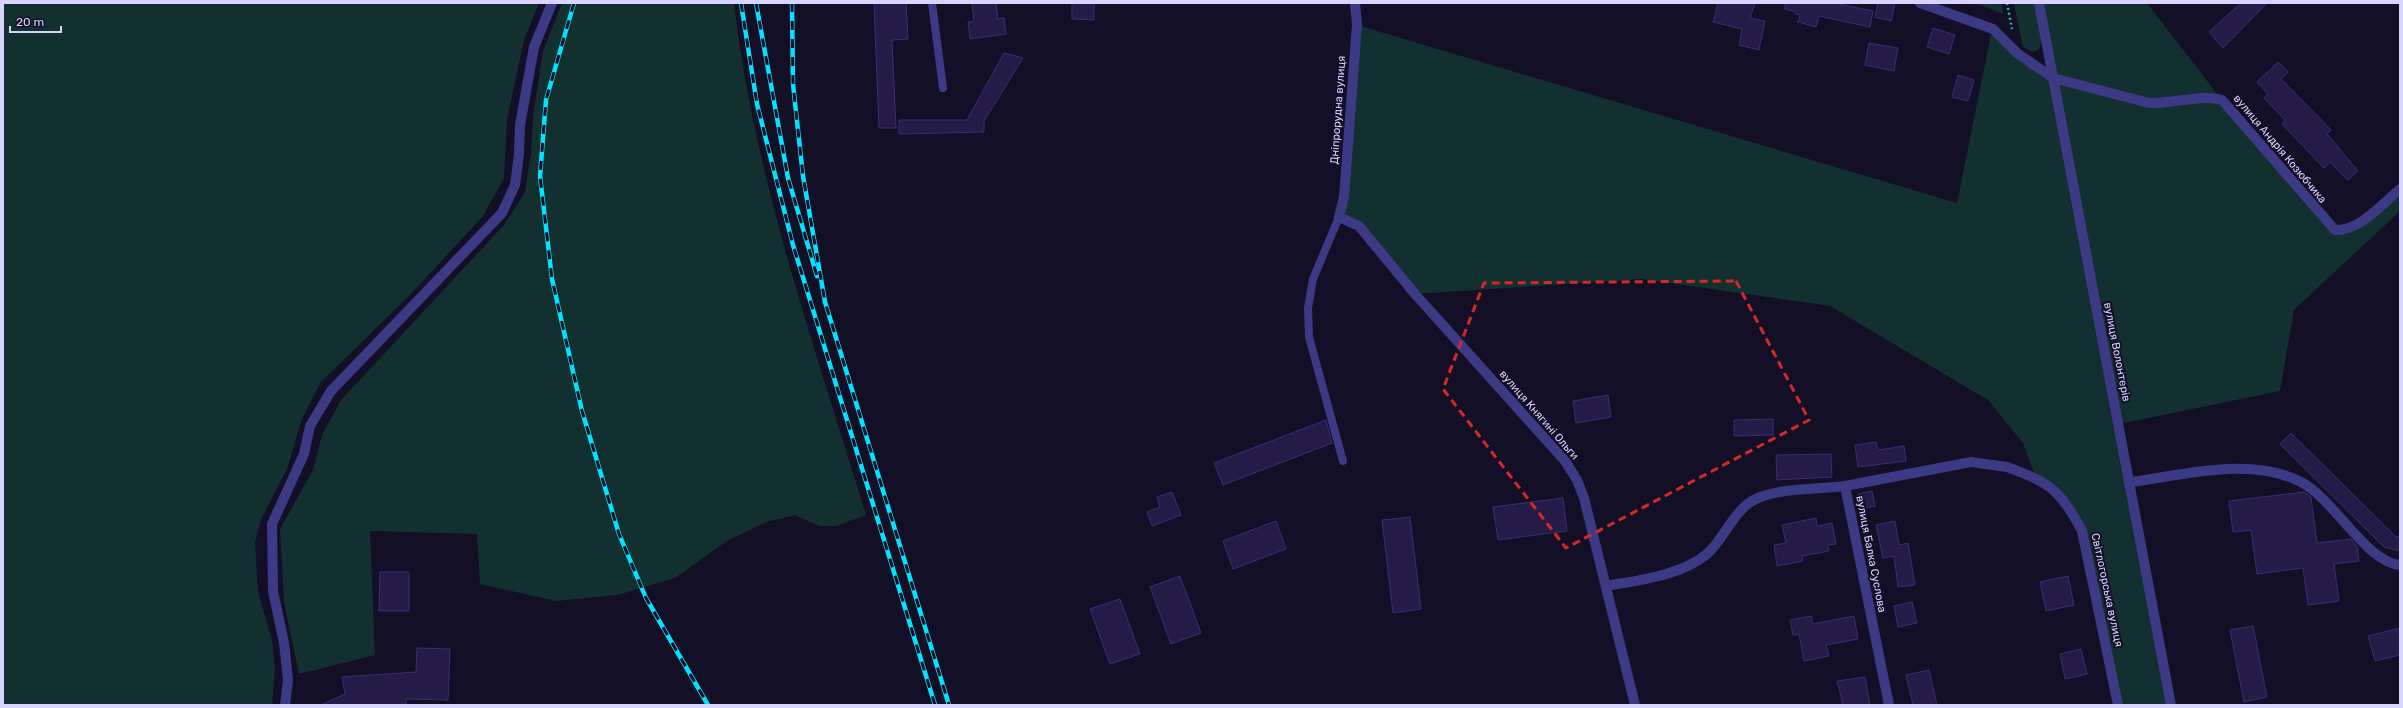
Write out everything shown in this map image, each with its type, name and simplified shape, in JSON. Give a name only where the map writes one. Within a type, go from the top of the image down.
[{"type":"street","points":[[285,705],[288,680],[284,643],[273,591],[272,524],[304,454],[310,426],[331,391],[502,213],[515,185],[519,154],[520,125],[534,47],[552,3]]},
{"type":"street","name":"Дніпрорудна вулиця","points":[[1339,217],[1344,197],[1357,25],[1355,3]]},
{"type":"street","name":"вулиця Андрія Козюбчика","points":[[1920,3],[1993,28],[2017,54],[2053,78],[2149,103],[2163,104],[2209,97],[2222,100],[2335,230],[2344,230],[2364,219],[2400,189]]},
{"type":"street","name":"вулиця Волонтерів","points":[[2039,3],[2171,705]]},
{"type":"street","name":"вулиця Княгині Ольги","points":[[1339,217],[1359,226],[1415,294],[1565,461],[1577,480],[1584,498],[1635,705]]},
{"type":"street","name":"Світлогорська вулиця","points":[[1845,486],[1971,462],[2008,467],[2035,476],[2057,491],[2071,509],[2082,531],[2118,705]]},
{"type":"street","points":[[2130,482],[2245,467],[2282,474],[2302,482],[2321,496],[2363,543],[2383,560],[2400,565]]},
{"type":"street","name":"вулиця Балка Суслова","points":[[1606,586],[1654,577],[1686,566],[1707,554],[1742,510],[1756,498],[1771,494],[1845,486],[1889,705]]},
{"type":"lane","points":[[932,3],[943,88]]},
{"type":"lane","points":[[1339,217],[1313,279],[1308,308],[1309,337],[1343,460]]},
{"type":"highlighted area","points":[[1736,281],[1809,420],[1566,548],[1443,389],[1484,283]]},
{"type":"green space","points":[[3,3],[539,3],[524,40],[507,120],[504,178],[483,216],[410,295],[321,382],[302,419],[287,469],[261,519],[255,543],[258,591],[272,640],[275,669],[272,705],[3,705]]},
{"type":"green space","points":[[562,3],[734,3],[743,68],[771,198],[788,262],[866,515],[837,526],[819,526],[795,515],[766,522],[727,541],[675,578],[618,595],[556,601],[480,584],[477,534],[370,531],[375,655],[299,674],[284,602],[280,529],[313,470],[322,435],[341,400],[504,225],[525,192],[531,153],[533,116],[543,51]]},
{"type":"green space","points":[[1976,3],[2001,3],[2003,14]]},
{"type":"green space","points":[[2014,3],[2035,3],[2042,40],[2039,49],[2033,52],[2023,47]]},
{"type":"green space","points":[[2039,3],[2147,3],[2222,100],[2327,222],[2344,230],[2400,189],[2400,211],[2294,310],[2280,391],[2119,424],[2171,705],[2118,705],[2082,531],[2071,509],[2035,476],[2023,443],[1988,400],[1830,306],[1641,279],[1415,294],[1359,226],[1339,217],[1357,25],[1957,203],[1991,34],[2052,78]]},
{"type":"building","points":[[874,3],[906,3],[908,39],[892,40],[896,128],[879,128]]},
{"type":"building","points":[[972,3],[996,3],[998,19],[1004,18],[1006,34],[970,39],[968,22],[974,21]]},
{"type":"building","points":[[1072,3],[1094,3],[1094,20],[1072,19]]},
{"type":"building","points":[[1718,3],[1755,3],[1750,18],[1765,21],[1759,50],[1739,45],[1742,29],[1713,22]]},
{"type":"building","points":[[1785,3],[1834,3],[1873,11],[1870,27],[1819,16],[1816,27],[1798,22],[1800,15],[1795,14],[1796,12],[1785,9]]},
{"type":"building","points":[[1878,3],[1895,3],[1891,21],[1875,17]]},
{"type":"building","points":[[2241,3],[2267,3],[2223,48],[2209,32]]},
{"type":"building","points":[[1933,28],[1955,35],[1949,54],[1927,47]]},
{"type":"building","points":[[1869,43],[1898,48],[1894,71],[1865,65]]},
{"type":"building","points":[[1004,53],[1023,58],[984,121],[984,132],[899,134],[899,120],[967,120]]},
{"type":"building","points":[[2278,62],[2288,72],[2281,79],[2331,130],[2327,134],[2358,171],[2348,180],[2330,162],[2324,168],[2282,124],[2285,120],[2264,98],[2268,94],[2257,82]]},
{"type":"building","points":[[1958,75],[1974,80],[1968,101],[1952,97]]},
{"type":"building","points":[[1608,395],[1611,417],[1576,423],[1573,401]]},
{"type":"building","points":[[1773,419],[1773,435],[1734,436],[1734,420]]},
{"type":"building","points":[[1326,420],[1332,443],[1223,485],[1214,463]]},
{"type":"building","points":[[2291,433],[2395,536],[2400,537],[2400,551],[2384,547],[2280,444]]},
{"type":"building","points":[[1876,442],[1878,450],[1904,446],[1906,461],[1858,467],[1855,445]]},
{"type":"building","points":[[1831,454],[1832,477],[1777,480],[1776,455]]},
{"type":"building","points":[[1872,491],[1875,506],[1861,509],[1858,494]]},
{"type":"building","points":[[1172,492],[1181,515],[1152,526],[1147,512],[1160,507],[1157,497]]},
{"type":"building","points":[[2304,492],[2311,497],[2317,543],[2351,539],[2357,546],[2359,561],[2334,564],[2339,601],[2308,605],[2303,568],[2257,574],[2251,530],[2233,532],[2229,501]]},
{"type":"building","points":[[1563,498],[1567,531],[1498,540],[1493,507]]},
{"type":"building","points":[[1410,517],[1421,609],[1393,613],[1382,520]]},
{"type":"building","points":[[1816,518],[1817,526],[1832,523],[1836,544],[1828,545],[1829,551],[1802,556],[1803,561],[1777,566],[1774,545],[1786,543],[1782,525]]},
{"type":"building","points":[[1276,521],[1286,549],[1233,569],[1223,541]]},
{"type":"building","points":[[1895,521],[1899,545],[1908,543],[1915,585],[1898,587],[1894,556],[1883,558],[1876,525]]},
{"type":"building","points":[[380,572],[409,572],[409,611],[379,611]]},
{"type":"building","points":[[1180,576],[1201,633],[1171,644],[1150,587]]},
{"type":"building","points":[[2068,576],[2074,605],[2046,611],[2040,582]]},
{"type":"building","points":[[1120,599],[1140,654],[1110,664],[1090,609]]},
{"type":"building","points":[[1912,602],[1917,623],[1898,627],[1894,606]]},
{"type":"building","points":[[1811,616],[1813,624],[1854,616],[1858,639],[1826,645],[1829,656],[1804,661],[1799,634],[1793,635],[1790,620]]},
{"type":"building","points":[[2253,626],[2267,697],[2244,702],[2230,630]]},
{"type":"building","points":[[2400,628],[2400,655],[2375,661],[2368,636]]},
{"type":"building","points":[[417,648],[450,649],[448,700],[406,699],[406,705],[321,705],[345,694],[342,677],[416,672]]},
{"type":"building","points":[[2081,649],[2087,674],[2065,679],[2060,654]]},
{"type":"building","points":[[1929,670],[1937,705],[1913,705],[1906,675]]},
{"type":"building","points":[[1865,677],[1870,705],[1843,705],[1837,681]]},
{"type":"railway","points":[[574,3],[546,100],[540,176],[552,279],[582,411],[619,534],[646,598],[708,705]]},
{"type":"railway","points":[[741,3],[757,104],[793,245],[935,705]]},
{"type":"railway","points":[[756,3],[788,178],[817,276]]},
{"type":"railway","points":[[792,3],[793,84],[803,176],[825,302],[949,705]]}]
